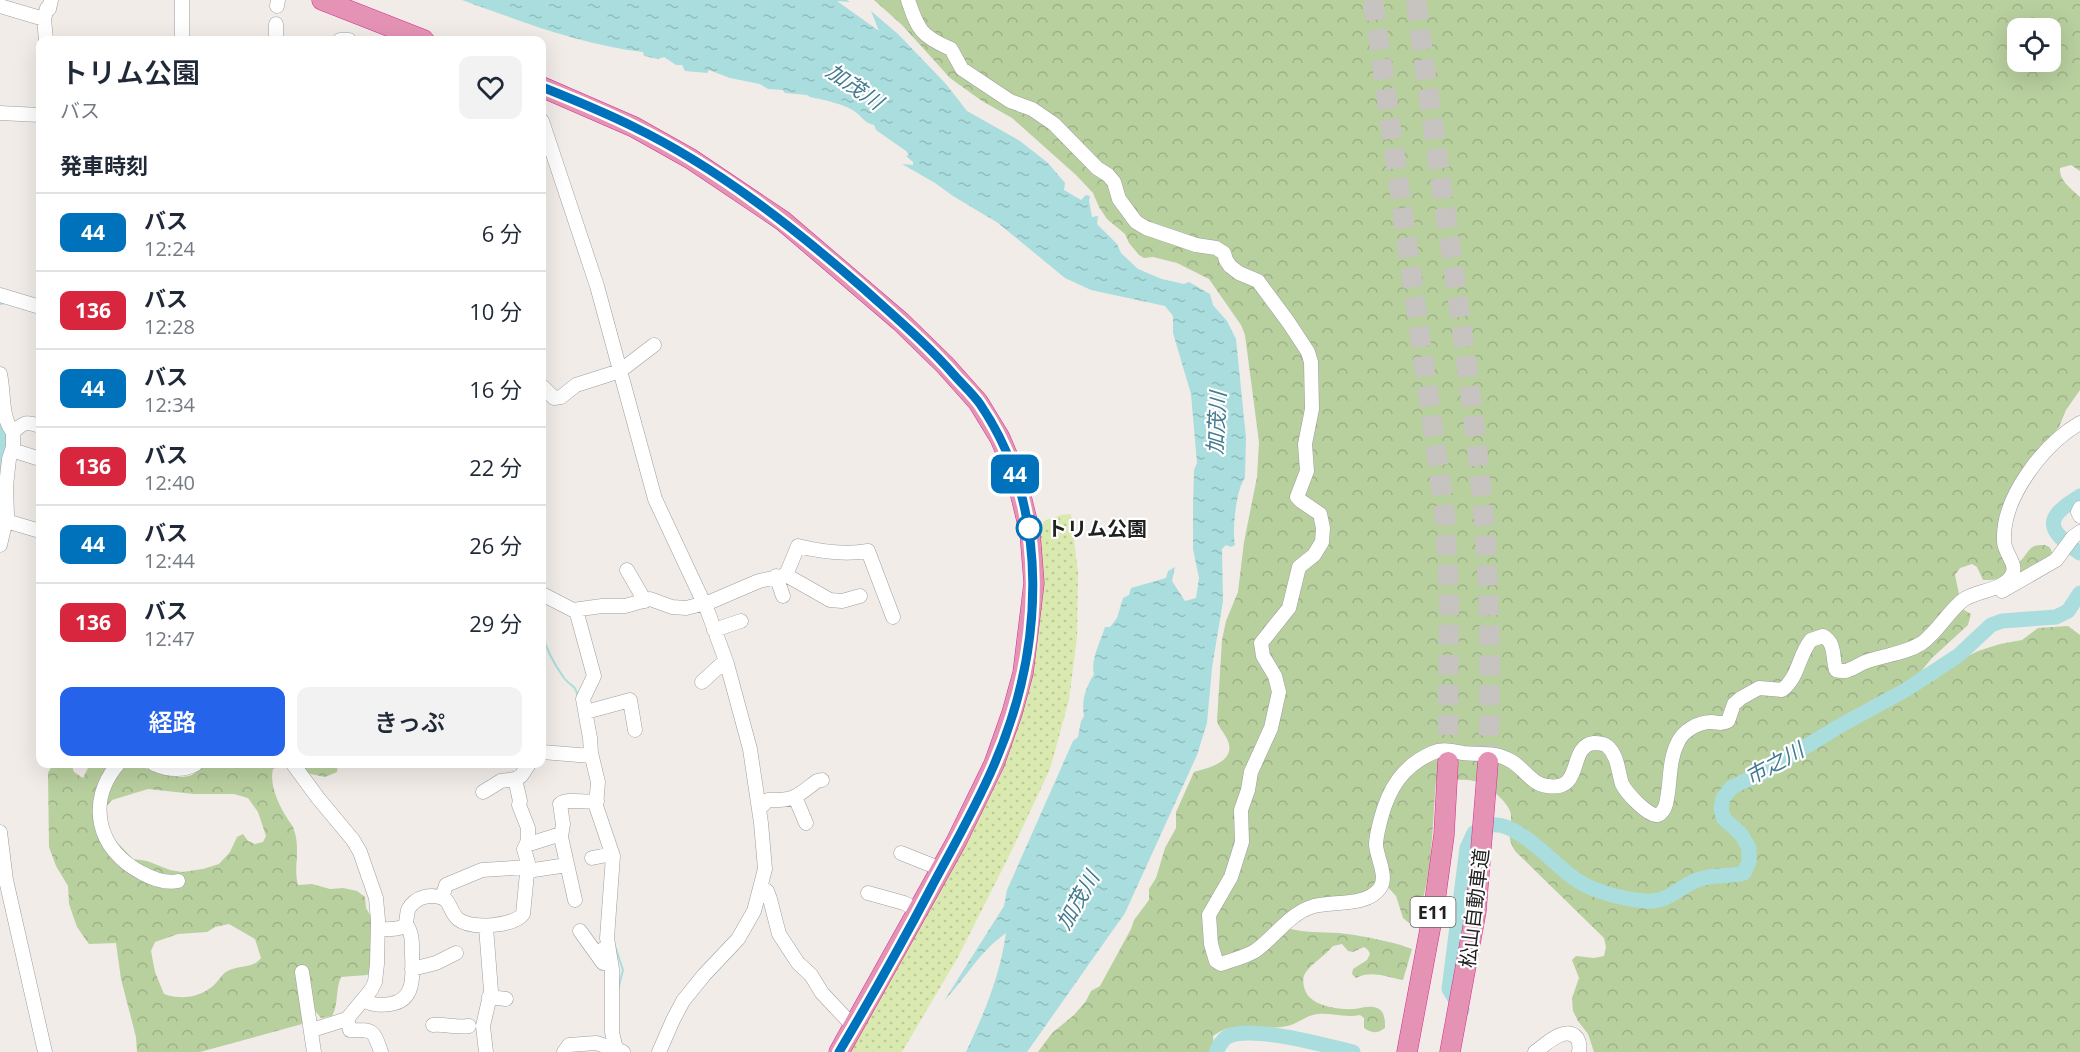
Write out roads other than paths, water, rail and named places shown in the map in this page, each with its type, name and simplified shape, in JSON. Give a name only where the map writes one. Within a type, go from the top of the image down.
[{"type":"highway","points":[[322,0],[414,36]]},
{"type":"highway","points":[[546,89],[634,127],[691,159],[783,221],[902,322],[945,365],[978,402],[1000,438],[1016,476],[1030,533],[1034,583],[1030,629],[1018,692],[998,753],[941,869],[839,1052]]},
{"type":"highway","name":"松山自動車道","points":[[1407,1052],[1434,908],[1444,835],[1448,767]]},
{"type":"highway","name":"松山自動車道","points":[[1450,1052],[1476,911],[1488,768]]},
{"type":"street","points":[[46,36],[45,19],[51,0]]},
{"type":"street","points":[[180,0],[182,36]]},
{"type":"street","points":[[908,0],[917,26],[931,40],[951,49],[962,69],[1010,101],[1032,109],[1054,124],[1097,168],[1108,175],[1114,182],[1123,206],[1136,222],[1146,228],[1196,245],[1216,248],[1224,253],[1226,260],[1239,273],[1258,281],[1308,351],[1311,362],[1312,409],[1305,444],[1307,471],[1298,497],[1320,514],[1323,528],[1322,542],[1314,555],[1299,567],[1289,608],[1261,643],[1263,656],[1275,676],[1279,692],[1271,728],[1251,772],[1241,810],[1242,842],[1231,877],[1222,894],[1210,909],[1211,944],[1216,961],[1221,964],[1254,951],[1292,918],[1312,906],[1343,904],[1370,896],[1378,891],[1382,884],[1382,875],[1376,843],[1389,793],[1397,778],[1406,769],[1434,752],[1453,750],[1461,753],[1497,755],[1519,766],[1538,784],[1557,788],[1569,781],[1584,747],[1592,743],[1600,743],[1607,746],[1612,753],[1623,785],[1629,794],[1651,815],[1662,812],[1666,804],[1672,758],[1682,736],[1701,723],[1728,721],[1734,704],[1759,688],[1782,690],[1789,685],[1811,640],[1823,636],[1829,639],[1836,669],[1847,671],[1919,644],[1931,635],[1963,600],[1998,586],[2013,575],[2013,564],[2004,542],[2008,511],[2030,471],[2064,432],[2080,423]]},
{"type":"street","points":[[0,6],[45,19]]},
{"type":"street","points":[[276,24],[276,36]]},
{"type":"street","points":[[0,113],[36,115]]},
{"type":"street","points":[[546,133],[597,286],[655,499],[704,604],[725,661],[748,740],[765,854],[761,887],[754,911],[743,931],[683,1001],[659,1052]]},
{"type":"street","points":[[0,295],[36,306]]},
{"type":"street","points":[[546,389],[557,398],[561,397],[576,385],[620,371],[654,345]]},
{"type":"street","points":[[0,374],[6,414],[10,430],[13,432],[12,450],[3,488],[8,506],[0,545]]},
{"type":"street","points":[[13,432],[24,423],[36,425]]},
{"type":"street","points":[[12,450],[36,458]]},
{"type":"street","points":[[2080,507],[2078,512],[2080,516]]},
{"type":"street","points":[[6,521],[36,530]]},
{"type":"street","points":[[1953,611],[2007,589],[2056,560],[2073,537],[2080,532]]},
{"type":"street","points":[[783,596],[781,576],[798,546],[824,553],[855,553],[868,550],[893,617]]},
{"type":"street","points":[[627,570],[645,601]]},
{"type":"street","points":[[546,596],[576,610],[602,606],[625,606],[645,601],[658,601],[678,608],[704,604],[759,581],[781,576],[830,600],[842,601],[860,596]]},
{"type":"street","points":[[576,610],[594,676],[583,699],[591,756],[598,783],[597,801],[600,821],[612,854],[613,875],[608,938],[612,969],[612,1032],[620,1051]]},
{"type":"street","points":[[714,630],[741,621]]},
{"type":"street","points":[[702,682],[725,661]]},
{"type":"street","points":[[585,712],[630,700],[635,730]]},
{"type":"street","points":[[546,753],[591,756]]},
{"type":"street","points":[[115,768],[103,787],[99,807],[104,834],[129,866],[161,881],[178,881]]},
{"type":"street","points":[[171,768],[189,768]]},
{"type":"street","points":[[296,768],[318,798],[348,832],[360,852],[376,898],[378,929],[375,981],[371,990],[347,1019],[312,1030]]},
{"type":"street","points":[[483,792],[496,780],[515,779],[521,776],[526,768]]},
{"type":"street","points":[[378,929],[402,928],[409,909],[414,903],[427,896],[442,898],[450,904],[452,912],[459,921],[467,924],[486,927],[515,921],[523,914],[527,869],[524,849],[528,828],[519,806],[515,779]]},
{"type":"street","points":[[759,809],[768,800],[784,801],[795,797],[817,781],[822,780]]},
{"type":"street","points":[[575,900],[561,834],[563,824],[560,804],[563,795],[585,803],[597,801]]},
{"type":"street","points":[[795,797],[806,823]]},
{"type":"street","points":[[0,832],[6,880],[45,1052]]},
{"type":"street","points":[[526,845],[561,834]]},
{"type":"street","points":[[901,853],[941,869]]},
{"type":"street","points":[[592,858],[612,854]]},
{"type":"street","points":[[442,898],[446,885],[482,870],[567,865]]},
{"type":"street","points":[[761,887],[770,899],[780,934],[798,963],[811,975],[822,993],[854,1027]]},
{"type":"street","points":[[868,893],[904,903],[919,911]]},
{"type":"street","points":[[363,1000],[372,1005],[386,1005],[402,1001],[407,997],[412,969],[411,931],[405,924]]},
{"type":"street","points":[[486,927],[491,991],[483,1032],[486,1052]]},
{"type":"street","points":[[580,931],[603,963],[603,945],[608,938]]},
{"type":"street","points":[[412,969],[436,963],[456,953]]},
{"type":"street","points":[[302,972],[314,1052]]},
{"type":"street","points":[[489,997],[506,999]]},
{"type":"street","points":[[347,1019],[350,1030],[370,1030],[375,1033],[381,1052]]},
{"type":"street","points":[[433,1024],[461,1027],[469,1019],[475,1033],[483,1032]]},
{"type":"street","points":[[1535,1052],[1553,1039],[1567,1033],[1572,1034],[1578,1040],[1579,1052]]},
{"type":"street","points":[[564,1052],[569,1045],[586,1042],[620,1051]]},
{"type":"water","name":"加茂川","points":[[462,0],[847,0],[850,2],[837,1],[879,31],[871,11],[898,34],[946,84],[967,111],[1020,141],[1048,163],[1065,183],[1064,190],[1081,200],[1086,195],[1090,196],[1092,217],[1098,216],[1097,224],[1138,269],[1162,279],[1184,284],[1189,282],[1210,294],[1213,305],[1227,321],[1236,339],[1246,438],[1245,478],[1239,491],[1236,510],[1235,545],[1231,547],[1226,545],[1222,549],[1223,601],[1212,668],[1207,723],[1197,755],[1125,913],[1027,1052],[966,1052],[990,994],[1000,964],[1006,933],[980,957],[944,1001],[1004,906],[1007,890],[1073,741],[1078,737],[1084,716],[1085,694],[1094,674],[1093,663],[1097,650],[1105,627],[1110,627],[1117,618],[1123,598],[1129,595],[1131,588],[1166,578],[1168,571],[1175,567],[1172,581],[1185,601],[1196,598],[1199,578],[1193,549],[1193,507],[1194,470],[1197,463],[1191,394],[1173,333],[1173,316],[1165,306],[1091,290],[1065,278],[998,223],[902,164],[913,165],[913,162],[906,156],[909,155],[906,151],[876,130],[874,125],[848,108],[807,95],[768,89],[760,84],[730,78],[709,70],[707,73],[685,71],[682,65],[676,65],[664,57],[658,59],[644,56],[643,52],[574,38]]},
{"type":"waterway","points":[[0,304],[6,303]]},
{"type":"waterway","points":[[0,462],[8,447],[1,414]]},
{"type":"waterway","name":"市之川","points":[[2080,496],[2060,511],[2053,524],[2060,537],[2080,553]]},
{"type":"waterway","name":"市之川","points":[[1462,1010],[1449,989],[1467,848],[1474,833],[1491,825],[1513,830],[1583,884],[1608,894],[1636,900],[1660,900],[1701,879],[1744,873],[1749,862],[1749,848],[1741,834],[1724,819],[1721,809],[1723,798],[1732,787],[1762,773],[1843,724],[1904,691],[1959,655],[1991,625],[2002,621],[2056,617],[2068,611],[2080,593]]},
{"type":"waterway","points":[[546,645],[554,662],[564,678],[574,688],[578,698]]},
{"type":"waterway","points":[[614,943],[623,970],[618,990]]},
{"type":"waterway","name":"市之川","points":[[1216,1052],[1227,1037],[1253,1033],[1289,1037],[1353,1052]]},
{"type":"tunnel","points":[[1373,0],[1445,515],[1449,593],[1448,762]]},
{"type":"tunnel","points":[[1416,0],[1469,381],[1483,508],[1489,635],[1488,762]]},
{"type":"place","name":"トリム公園","points":[[1029,528]]}]
